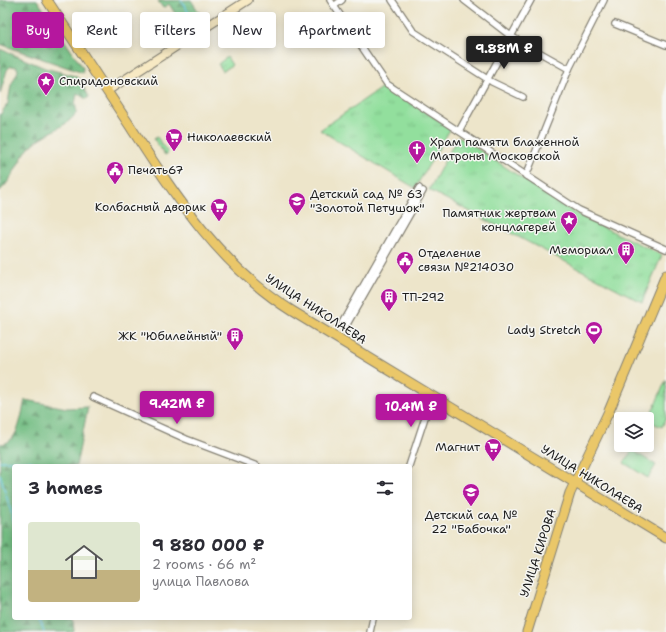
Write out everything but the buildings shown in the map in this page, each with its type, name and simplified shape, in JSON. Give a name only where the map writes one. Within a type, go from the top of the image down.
[{"type":"main road","name":"УЛИЦА НИКОЛАЕВА","points":[[47,0],[154,162],[206,236],[248,279],[279,303],[666,538]]},
{"type":"main road","name":"УЛИЦА КИРОВА","points":[[527,632],[574,482],[608,411],[666,275]]},
{"type":"street","points":[[107,91],[248,0]]},
{"type":"street","points":[[330,0],[388,84],[579,210],[666,249]]},
{"type":"street","points":[[334,6],[342,0]]},
{"type":"street","points":[[392,0],[413,31],[489,79],[523,98]]},
{"type":"street","points":[[464,0],[512,37],[569,69]]},
{"type":"street","points":[[459,131],[489,79],[531,0]]},
{"type":"street","points":[[526,176],[569,69],[604,0]]},
{"type":"street","points":[[615,24],[666,45]]},
{"type":"street","points":[[344,325],[421,190]]},
{"type":"street","points":[[410,464],[432,396]]},
{"type":"street","points":[[93,398],[186,439],[252,464]]},
{"type":"street","points":[[370,632],[373,620]]},
{"type":"green space","points":[[0,0],[37,0],[45,12],[12,12],[12,48],[64,48],[64,40],[83,68],[83,73],[0,44]]},
{"type":"green space","points":[[191,0],[199,12],[174,12],[169,4],[163,8],[158,1]]},
{"type":"green space","points":[[0,49],[45,68],[75,76],[80,80],[89,97],[86,99],[77,93],[75,104],[77,112],[73,118],[35,142],[30,147],[22,157],[5,186],[0,191],[0,115],[8,103],[11,85],[18,71],[17,67],[11,66],[7,70],[0,94]]},
{"type":"green space","points":[[227,57],[232,65],[223,71],[218,64]]},
{"type":"green space","points":[[384,86],[451,128],[415,188],[320,130]]},
{"type":"green space","points":[[458,136],[578,215],[662,255],[642,302],[429,190]]},
{"type":"green space","points":[[157,137],[168,153],[165,155],[154,139]]},
{"type":"green space","points":[[666,380],[666,418],[662,427],[654,424],[654,412],[652,412]]},
{"type":"green space","points":[[25,400],[67,408],[88,407],[76,464],[12,464],[12,620],[73,620],[74,632],[0,632],[0,444],[6,443],[11,439],[18,428]]},
{"type":"green space","points":[[631,452],[635,452],[656,465],[648,478],[624,463]]},
{"type":"waterway","points":[[181,0],[188,12]]},
{"type":"waterway","points":[[0,461],[30,461],[37,464]]},
{"type":"waterway","points":[[0,474],[12,515]]},
{"type":"waterway","points":[[39,620],[44,632]]},
{"type":"place","name":"Спиридоновский","points":[[46,96]]},
{"type":"place","name":"Николаевский","points":[[174,152]]},
{"type":"place","name":"Храм памяти блаженной Матроны Московской","points":[[417,164]]},
{"type":"place","name":"Печать67","points":[[115,185]]},
{"type":"place","name":"Детский сад № 63 \"Золотой Петушок\"","points":[[297,216]]},
{"type":"place","name":"Колбасный дворик","points":[[219,222]]},
{"type":"place","name":"Памятник жертвам концлагерей","points":[[569,235]]},
{"type":"place","name":"Мемориал","points":[[626,265]]},
{"type":"place","name":"Отделение связи №214030","points":[[405,275]]},
{"type":"place","name":"ТП-292","points":[[389,312]]},
{"type":"place","name":"Lady Stretch","points":[[594,345]]},
{"type":"place","name":"ЖК \"Юбилейный\"","points":[[235,351]]},
{"type":"place","name":"Магнит","points":[[493,462]]},
{"type":"place","name":"Детский сад № 22 \"Бабочка\"","points":[[471,507]]}]
